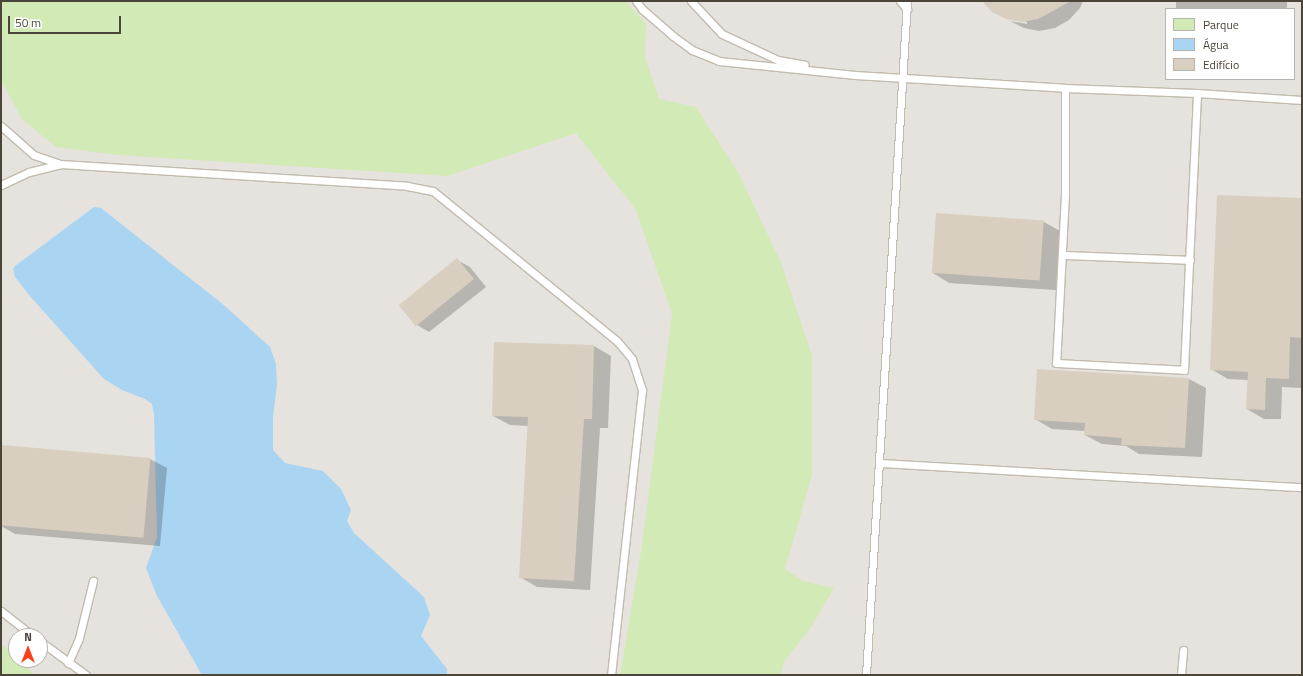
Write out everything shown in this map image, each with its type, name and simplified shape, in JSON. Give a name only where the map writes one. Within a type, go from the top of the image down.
[{"type":"lane","points":[[636,1],[642,9],[673,36],[692,50],[719,61],[855,75],[1302,100]]},
{"type":"lane","points":[[691,1],[722,34],[778,60],[855,75]]},
{"type":"lane","points":[[866,675],[907,5],[900,1]]},
{"type":"lane","points":[[1066,88],[1066,194],[1056,362],[1184,370],[1197,93]]},
{"type":"lane","points":[[1,126],[34,155],[60,164],[407,186],[433,191],[617,341],[632,359],[642,390],[611,675]]},
{"type":"lane","points":[[1,185],[29,172],[60,164]]},
{"type":"lane","points":[[1062,255],[1190,260]]},
{"type":"lane","points":[[880,463],[1302,487]]},
{"type":"lane","points":[[68,663],[79,638],[93,581]]},
{"type":"lane","points":[[1,610],[23,628]]},
{"type":"lane","points":[[48,647],[86,675]]},
{"type":"lane","points":[[1181,675],[1183,650]]},
{"type":"shaded area","points":[[1,1],[1302,1],[1302,675],[1,675]]},
{"type":"green space","points":[[1,1],[626,1],[646,24],[645,57],[659,99],[696,107],[739,174],[781,263],[812,356],[812,475],[785,569],[803,581],[834,588],[810,629],[784,661],[781,675],[620,675],[641,552],[672,314],[636,210],[576,133],[447,176],[117,155],[56,147],[22,119],[1,80]]},
{"type":"green space","points":[[1,644],[8,650],[8,668],[28,668],[35,675],[1,675]]},
{"type":"water","points":[[94,207],[101,208],[225,306],[270,347],[276,364],[277,385],[273,417],[273,450],[285,463],[323,471],[341,489],[351,510],[347,521],[354,533],[424,597],[430,615],[421,636],[447,669],[447,675],[202,675],[157,596],[146,568],[157,537],[154,414],[152,404],[145,399],[122,390],[104,379],[29,295],[15,277],[13,269]]},
{"type":"building","points":[[982,1],[1071,1],[1038,19],[1022,22],[1006,19],[992,12]]},
{"type":"building","points":[[1217,195],[1302,198],[1302,338],[1290,337],[1289,379],[1266,378],[1265,410],[1246,409],[1248,372],[1210,370]]},
{"type":"building","points":[[936,213],[1044,221],[1040,280],[932,273]]},
{"type":"building","points":[[457,258],[474,279],[416,326],[399,305]]},
{"type":"building","points":[[494,342],[594,345],[592,419],[584,419],[574,581],[519,578],[528,417],[492,416]]},
{"type":"building","points":[[1037,369],[1189,378],[1185,448],[1121,445],[1122,438],[1084,435],[1085,423],[1034,420]]},
{"type":"building","points":[[2,445],[150,458],[143,538],[1,525]]}]
